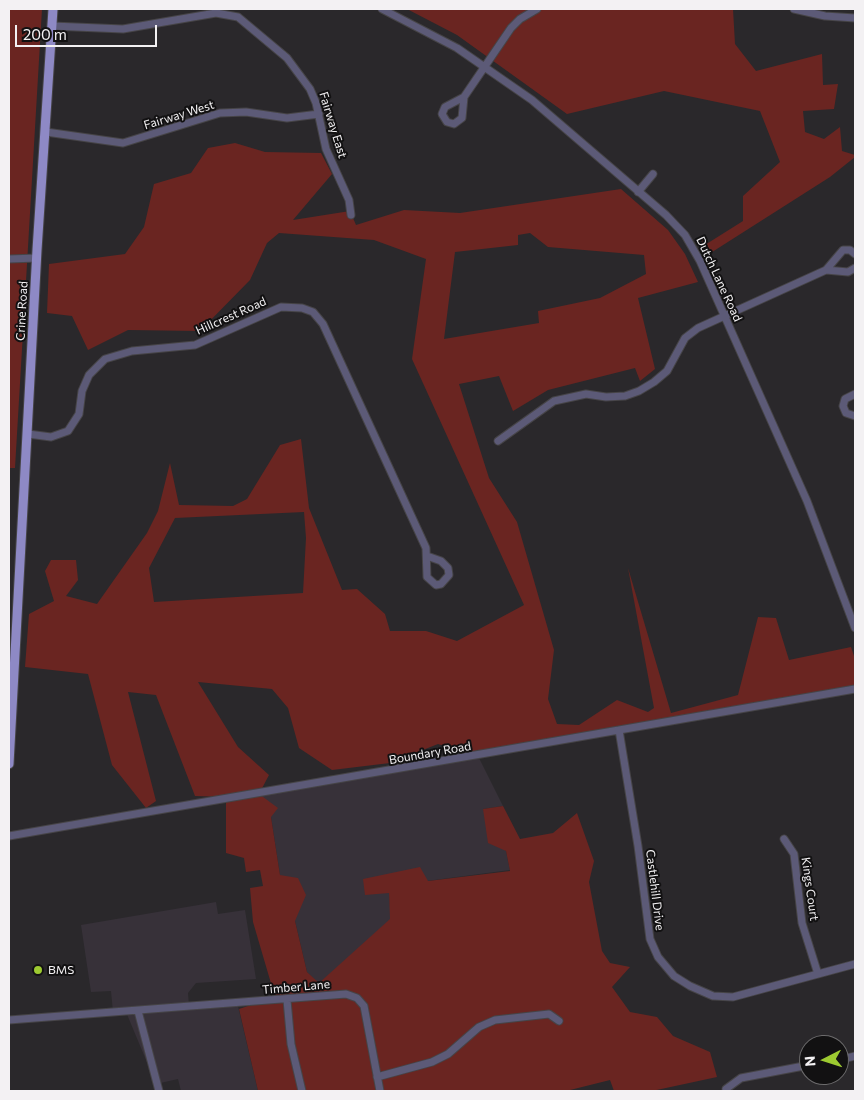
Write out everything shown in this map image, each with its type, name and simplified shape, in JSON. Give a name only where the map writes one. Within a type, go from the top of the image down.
[{"type":"main road","name":"Crine Road","points":[[9,764],[53,9]]},
{"type":"street","name":"Dutch Lane Road","points":[[382,9],[448,43],[552,115],[674,222],[686,235],[700,261],[807,501],[855,628]]},
{"type":"street","points":[[464,96],[511,28],[524,16],[537,9]]},
{"type":"street","points":[[794,9],[824,16],[855,18]]},
{"type":"street","name":"Fairway East","points":[[52,26],[123,29],[216,13],[231,14],[244,22],[293,64],[310,88],[319,114],[326,149],[349,200],[351,215]]},
{"type":"street","name":"Fairway West","points":[[46,132],[123,143],[220,113],[246,112],[287,118],[319,114]]},
{"type":"street","points":[[638,192],[653,174]]},
{"type":"street","points":[[498,441],[554,401],[586,394],[606,397],[625,396],[639,391],[667,371],[685,338],[698,328],[826,270],[843,250],[850,250],[855,254]]},
{"type":"street","points":[[9,259],[37,258]]},
{"type":"street","points":[[826,270],[848,272],[855,268]]},
{"type":"street","name":"Hillcrest Road","points":[[28,434],[51,437],[68,431],[80,414],[82,391],[89,375],[105,359],[132,351],[195,345],[281,307],[302,308],[313,312],[323,324],[427,556]]},
{"type":"street","points":[[855,394],[845,398],[843,406],[848,414],[855,416]]},
{"type":"street","name":"Boundary Road","points":[[9,836],[855,689]]},
{"type":"street","name":"Castlehill Drive","points":[[619,730],[638,846],[650,939],[658,957],[674,976],[690,986],[713,996],[733,997],[855,964]]},
{"type":"street","name":"Kings Court","points":[[784,839],[794,854],[802,923],[818,974]]},
{"type":"street","name":"Timber Lane","points":[[9,1020],[346,994],[357,998],[364,1006],[380,1091]]},
{"type":"street","points":[[287,1000],[291,1044],[302,1091]]},
{"type":"street","points":[[138,1011],[158,1091]]},
{"type":"street","points":[[377,1076],[432,1062],[456,1048],[479,1027],[495,1020],[548,1014],[559,1021]]},
{"type":"street","points":[[726,1089],[741,1078],[799,1067]]},
{"type":"shaded area","points":[[9,9],[42,9],[15,468],[9,468]]},
{"type":"shaded area","points":[[407,9],[733,9],[735,44],[756,71],[822,54],[823,85],[838,84],[834,109],[803,111],[805,132],[824,139],[840,127],[842,151],[855,155],[855,157],[830,177],[709,254],[701,239],[708,243],[743,221],[743,196],[780,162],[760,111],[664,91],[567,114],[457,35]]},
{"type":"shaded area","points":[[235,143],[265,152],[321,153],[332,174],[293,220],[350,211],[356,225],[404,210],[460,213],[621,189],[668,230],[685,254],[698,282],[638,298],[655,369],[640,381],[635,368],[548,390],[513,411],[499,376],[459,384],[489,478],[517,522],[554,650],[548,699],[557,724],[579,725],[617,700],[648,712],[654,708],[628,568],[671,713],[738,695],[758,617],[776,618],[789,660],[851,647],[855,659],[855,685],[806,697],[478,756],[438,744],[390,763],[332,770],[299,748],[288,708],[272,689],[198,682],[238,747],[269,775],[259,794],[278,808],[271,817],[280,875],[298,878],[306,895],[295,921],[307,972],[319,983],[390,919],[389,893],[365,895],[363,879],[420,867],[428,881],[510,871],[506,851],[488,843],[483,809],[503,806],[520,839],[553,833],[577,813],[594,861],[589,882],[602,951],[610,963],[630,967],[612,987],[630,1012],[657,1017],[673,1036],[710,1052],[717,1077],[652,1091],[614,1091],[610,1080],[566,1091],[258,1091],[239,1009],[275,997],[253,922],[250,888],[263,886],[260,870],[246,872],[244,858],[226,853],[226,797],[195,796],[156,695],[128,692],[156,801],[146,808],[112,765],[88,674],[25,667],[29,614],[54,601],[45,571],[51,560],[76,560],[78,580],[66,596],[97,604],[147,533],[158,511],[170,463],[179,505],[233,506],[247,499],[280,445],[301,439],[309,508],[342,590],[357,589],[385,614],[390,631],[426,631],[457,641],[524,605],[412,359],[426,259],[374,240],[279,233],[267,243],[250,280],[200,331],[128,330],[88,350],[72,316],[47,313],[49,264],[125,254],[144,227],[154,184],[191,173],[208,148]],"holes":[[[530,233],[548,247],[644,255],[646,274],[600,298],[538,311],[539,323],[444,339],[455,252],[518,245],[518,235]],[[304,512],[306,538],[303,593],[154,602],[149,568],[175,518]]]},
{"type":"shaded area","points":[[479,758],[503,806],[483,809],[506,851],[510,870],[427,881],[389,893],[391,919],[319,984],[307,972],[295,921],[280,875],[271,817],[260,793]]},
{"type":"shaded area","points":[[216,902],[218,914],[245,910],[256,979],[196,983],[188,993],[189,1006],[237,1002],[258,1091],[181,1091],[178,1079],[156,1084],[126,1012],[113,1012],[111,991],[91,992],[81,925]]},
{"type":"place","name":"BMS","points":[[38,970]]}]
